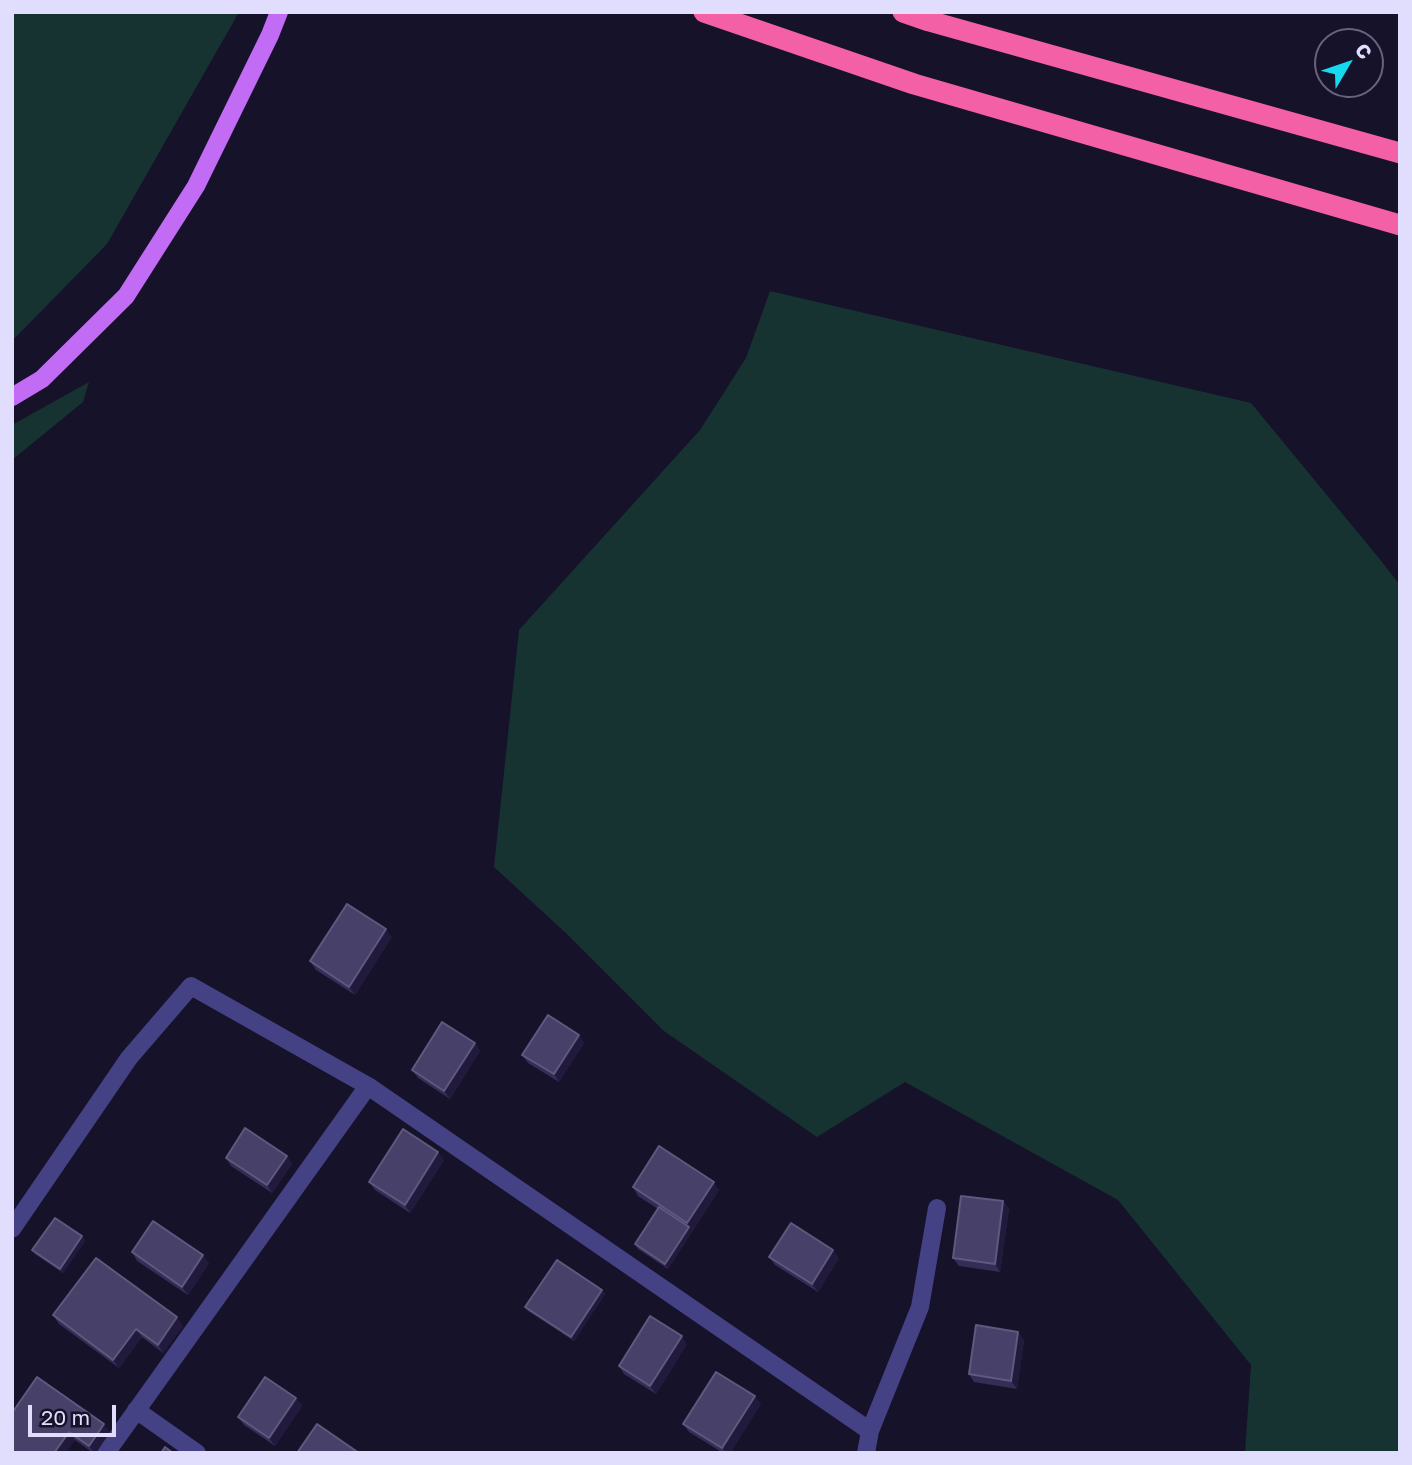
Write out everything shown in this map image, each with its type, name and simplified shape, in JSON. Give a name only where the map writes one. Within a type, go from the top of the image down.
[{"type":"highway","points":[[704,12],[914,84],[1400,225]]},
{"type":"highway","points":[[903,12],[1400,153]]},
{"type":"main road","points":[[12,397],[43,379],[126,296],[196,186],[279,12]]},
{"type":"lane","points":[[12,1228],[129,1058],[191,986],[368,1086],[870,1430]]},
{"type":"lane","points":[[106,1453],[368,1086]]},
{"type":"lane","points":[[866,1453],[870,1430],[920,1307],[937,1208]]},
{"type":"lane","points":[[136,1410],[197,1453]]},
{"type":"green space","points":[[12,12],[239,12],[107,244],[12,341]]},
{"type":"green space","points":[[770,291],[1251,403],[1400,585],[1398,1453],[1245,1453],[1251,1365],[1118,1200],[905,1082],[817,1137],[664,1031],[568,935],[494,867],[519,630],[700,430],[746,358]]},
{"type":"green space","points":[[89,382],[83,402],[12,460],[12,425]]},
{"type":"building","points":[[347,904],[386,929],[349,987],[310,961]]},
{"type":"building","points":[[548,1015],[579,1035],[554,1074],[522,1055]]},
{"type":"building","points":[[442,1022],[475,1043],[444,1091],[412,1070]]},
{"type":"building","points":[[245,1128],[287,1156],[267,1185],[226,1158]]},
{"type":"building","points":[[403,1129],[438,1152],[405,1205],[369,1182]]},
{"type":"building","points":[[659,1146],[714,1182],[687,1223],[633,1187]]},
{"type":"building","points":[[961,1196],[1003,1201],[995,1264],[953,1258]]},
{"type":"building","points":[[659,1207],[689,1227],[665,1264],[635,1244]]},
{"type":"building","points":[[55,1218],[82,1236],[60,1269],[32,1250]]},
{"type":"building","points":[[153,1221],[203,1255],[182,1287],[132,1252]]},
{"type":"building","points":[[791,1223],[833,1250],[812,1284],[769,1257]]},
{"type":"building","points":[[96,1258],[177,1317],[158,1345],[136,1329],[113,1360],[53,1315]]},
{"type":"building","points":[[557,1260],[602,1290],[571,1337],[525,1307]]},
{"type":"building","points":[[650,1316],[682,1336],[650,1386],[619,1366]]},
{"type":"building","points":[[976,1325],[1018,1332],[1011,1381],[969,1374]]},
{"type":"building","points":[[716,1372],[755,1396],[722,1448],[683,1424]]},
{"type":"building","points":[[37,1377],[104,1424],[89,1446],[69,1432],[54,1453],[12,1453],[12,1413]]},
{"type":"building","points":[[265,1377],[296,1398],[269,1438],[238,1417]]},
{"type":"building","points":[[317,1424],[359,1453],[297,1453]]},
{"type":"building","points":[[165,1447],[173,1453],[161,1453]]}]
